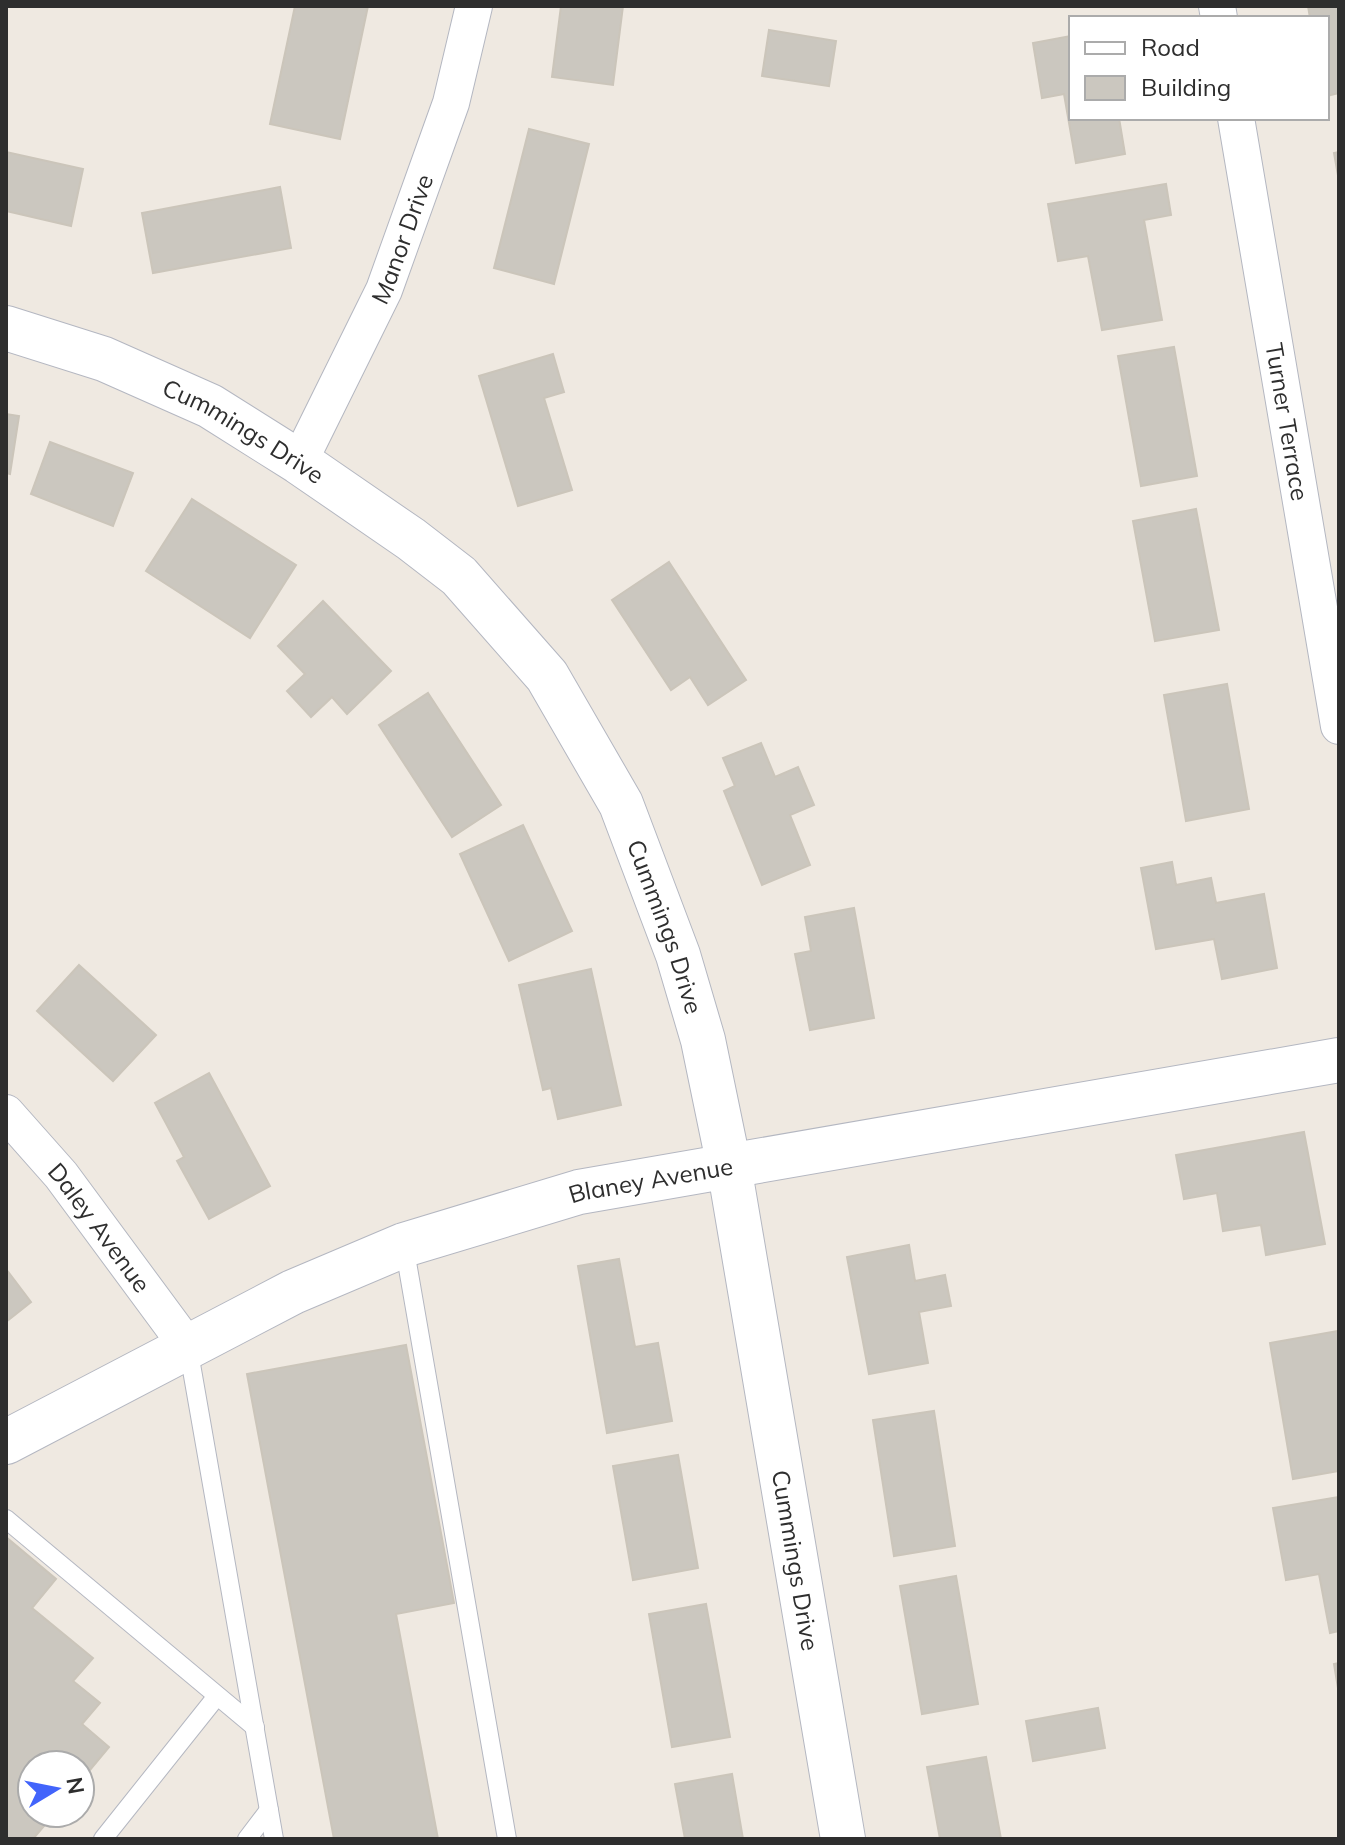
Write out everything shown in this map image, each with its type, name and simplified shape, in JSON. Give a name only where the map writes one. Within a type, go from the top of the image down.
[{"type":"street","name":"Manor Drive","points":[[299,462],[384,290],[451,103],[474,6]]},
{"type":"street","name":"Turner Terrace","points":[[1236,120],[1339,726]]},
{"type":"street","name":"Cummings Drive","points":[[6,328],[104,359],[210,406],[299,462],[459,576],[547,676],[621,804],[678,955],[703,1040],[729,1166],[843,1839]]},
{"type":"street","name":"Blaney Avenue","points":[[6,1442],[293,1292],[404,1245],[579,1192],[1339,1060]]},
{"type":"street","name":"Daley Avenue","points":[[6,1113],[61,1175],[188,1347]]},
{"type":"lane","points":[[404,1245],[507,1839]]},
{"type":"lane","points":[[188,1347],[274,1839]]},
{"type":"lane","points":[[6,1519],[255,1727]]},
{"type":"lane","points":[[103,1839],[217,1696]]},
{"type":"lane","points":[[247,1839],[269,1810]]},
{"type":"building","points":[[295,6],[368,6],[340,139],[270,124]]},
{"type":"building","points":[[561,6],[623,6],[613,85],[552,77]]},
{"type":"building","points":[[1308,6],[1339,6],[1339,93],[1329,96],[1329,16],[1310,16]]},
{"type":"building","points":[[769,30],[836,41],[829,86],[762,76]]},
{"type":"building","points":[[1069,36],[1069,120],[1119,120],[1125,154],[1076,163],[1064,94],[1042,98],[1033,43]]},
{"type":"building","points":[[529,129],[589,144],[554,284],[494,268]]},
{"type":"building","points":[[6,152],[83,169],[71,226],[6,211]]},
{"type":"building","points":[[1339,152],[1339,181],[1334,153]]},
{"type":"building","points":[[1166,184],[1171,215],[1144,220],[1162,320],[1102,330],[1088,256],[1058,261],[1048,204]]},
{"type":"building","points":[[280,187],[291,248],[153,273],[142,213]]},
{"type":"building","points":[[1174,347],[1197,476],[1141,486],[1118,356]]},
{"type":"building","points":[[553,354],[564,392],[544,398],[572,490],[518,506],[479,376]]},
{"type":"building","points":[[6,414],[19,416],[10,474],[6,473]]},
{"type":"building","points":[[50,442],[133,473],[113,526],[31,494]]},
{"type":"building","points":[[192,499],[296,565],[250,638],[146,571]]},
{"type":"building","points":[[1196,509],[1219,630],[1155,641],[1133,521]]},
{"type":"building","points":[[669,562],[746,680],[708,705],[690,677],[671,690],[612,600]]},
{"type":"building","points":[[323,601],[391,671],[347,714],[332,697],[311,717],[287,691],[305,674],[278,646]]},
{"type":"building","points":[[1227,684],[1249,809],[1186,821],[1164,695]]},
{"type":"building","points":[[428,693],[501,805],[452,837],[379,725]]},
{"type":"building","points":[[761,743],[775,777],[798,767],[814,805],[790,815],[810,865],[762,885],[724,791],[735,786],[723,758]]},
{"type":"building","points":[[523,825],[572,931],[509,961],[460,854]]},
{"type":"building","points":[[1172,862],[1176,885],[1211,878],[1216,903],[1264,894],[1277,968],[1222,979],[1214,939],[1156,949],[1141,868]]},
{"type":"building","points":[[854,908],[874,1018],[810,1030],[795,954],[811,951],[805,917]]},
{"type":"building","points":[[79,965],[156,1035],[113,1081],[37,1011]]},
{"type":"building","points":[[591,969],[621,1105],[558,1119],[551,1088],[543,1090],[519,985]]},
{"type":"building","points":[[209,1073],[270,1186],[209,1219],[177,1161],[184,1157],[155,1103]]},
{"type":"building","points":[[1304,1132],[1325,1244],[1266,1255],[1261,1225],[1223,1231],[1217,1193],[1184,1199],[1176,1155]]},
{"type":"building","points":[[909,1245],[915,1281],[945,1275],[951,1306],[919,1312],[928,1363],[869,1374],[847,1257]]},
{"type":"building","points":[[619,1259],[635,1347],[658,1343],[672,1421],[607,1433],[578,1266]]},
{"type":"building","points":[[6,1269],[31,1302],[6,1322]]},
{"type":"building","points":[[1338,1331],[1339,1471],[1293,1479],[1270,1343]]},
{"type":"building","points":[[406,1345],[454,1603],[396,1614],[438,1839],[334,1839],[247,1374]]},
{"type":"building","points":[[934,1411],[955,1546],[894,1556],[873,1420]]},
{"type":"building","points":[[678,1455],[698,1568],[633,1580],[613,1466]]},
{"type":"building","points":[[1339,1497],[1339,1631],[1330,1633],[1319,1574],[1286,1580],[1273,1508]]},
{"type":"building","points":[[6,1537],[56,1579],[32,1608],[93,1658],[73,1681],[100,1703],[82,1724],[109,1747],[96,1763],[96,1749],[16,1749],[16,1829],[41,1829],[33,1839],[6,1839]]},
{"type":"building","points":[[956,1576],[978,1704],[922,1714],[900,1586]]},
{"type":"building","points":[[706,1604],[730,1737],[672,1747],[649,1614]]},
{"type":"building","points":[[1339,1663],[1339,1694],[1334,1664]]},
{"type":"building","points":[[1098,1708],[1105,1748],[1033,1761],[1026,1721]]},
{"type":"building","points":[[986,1757],[1001,1839],[940,1839],[927,1767]]},
{"type":"building","points":[[732,1774],[743,1839],[685,1839],[675,1784]]}]
